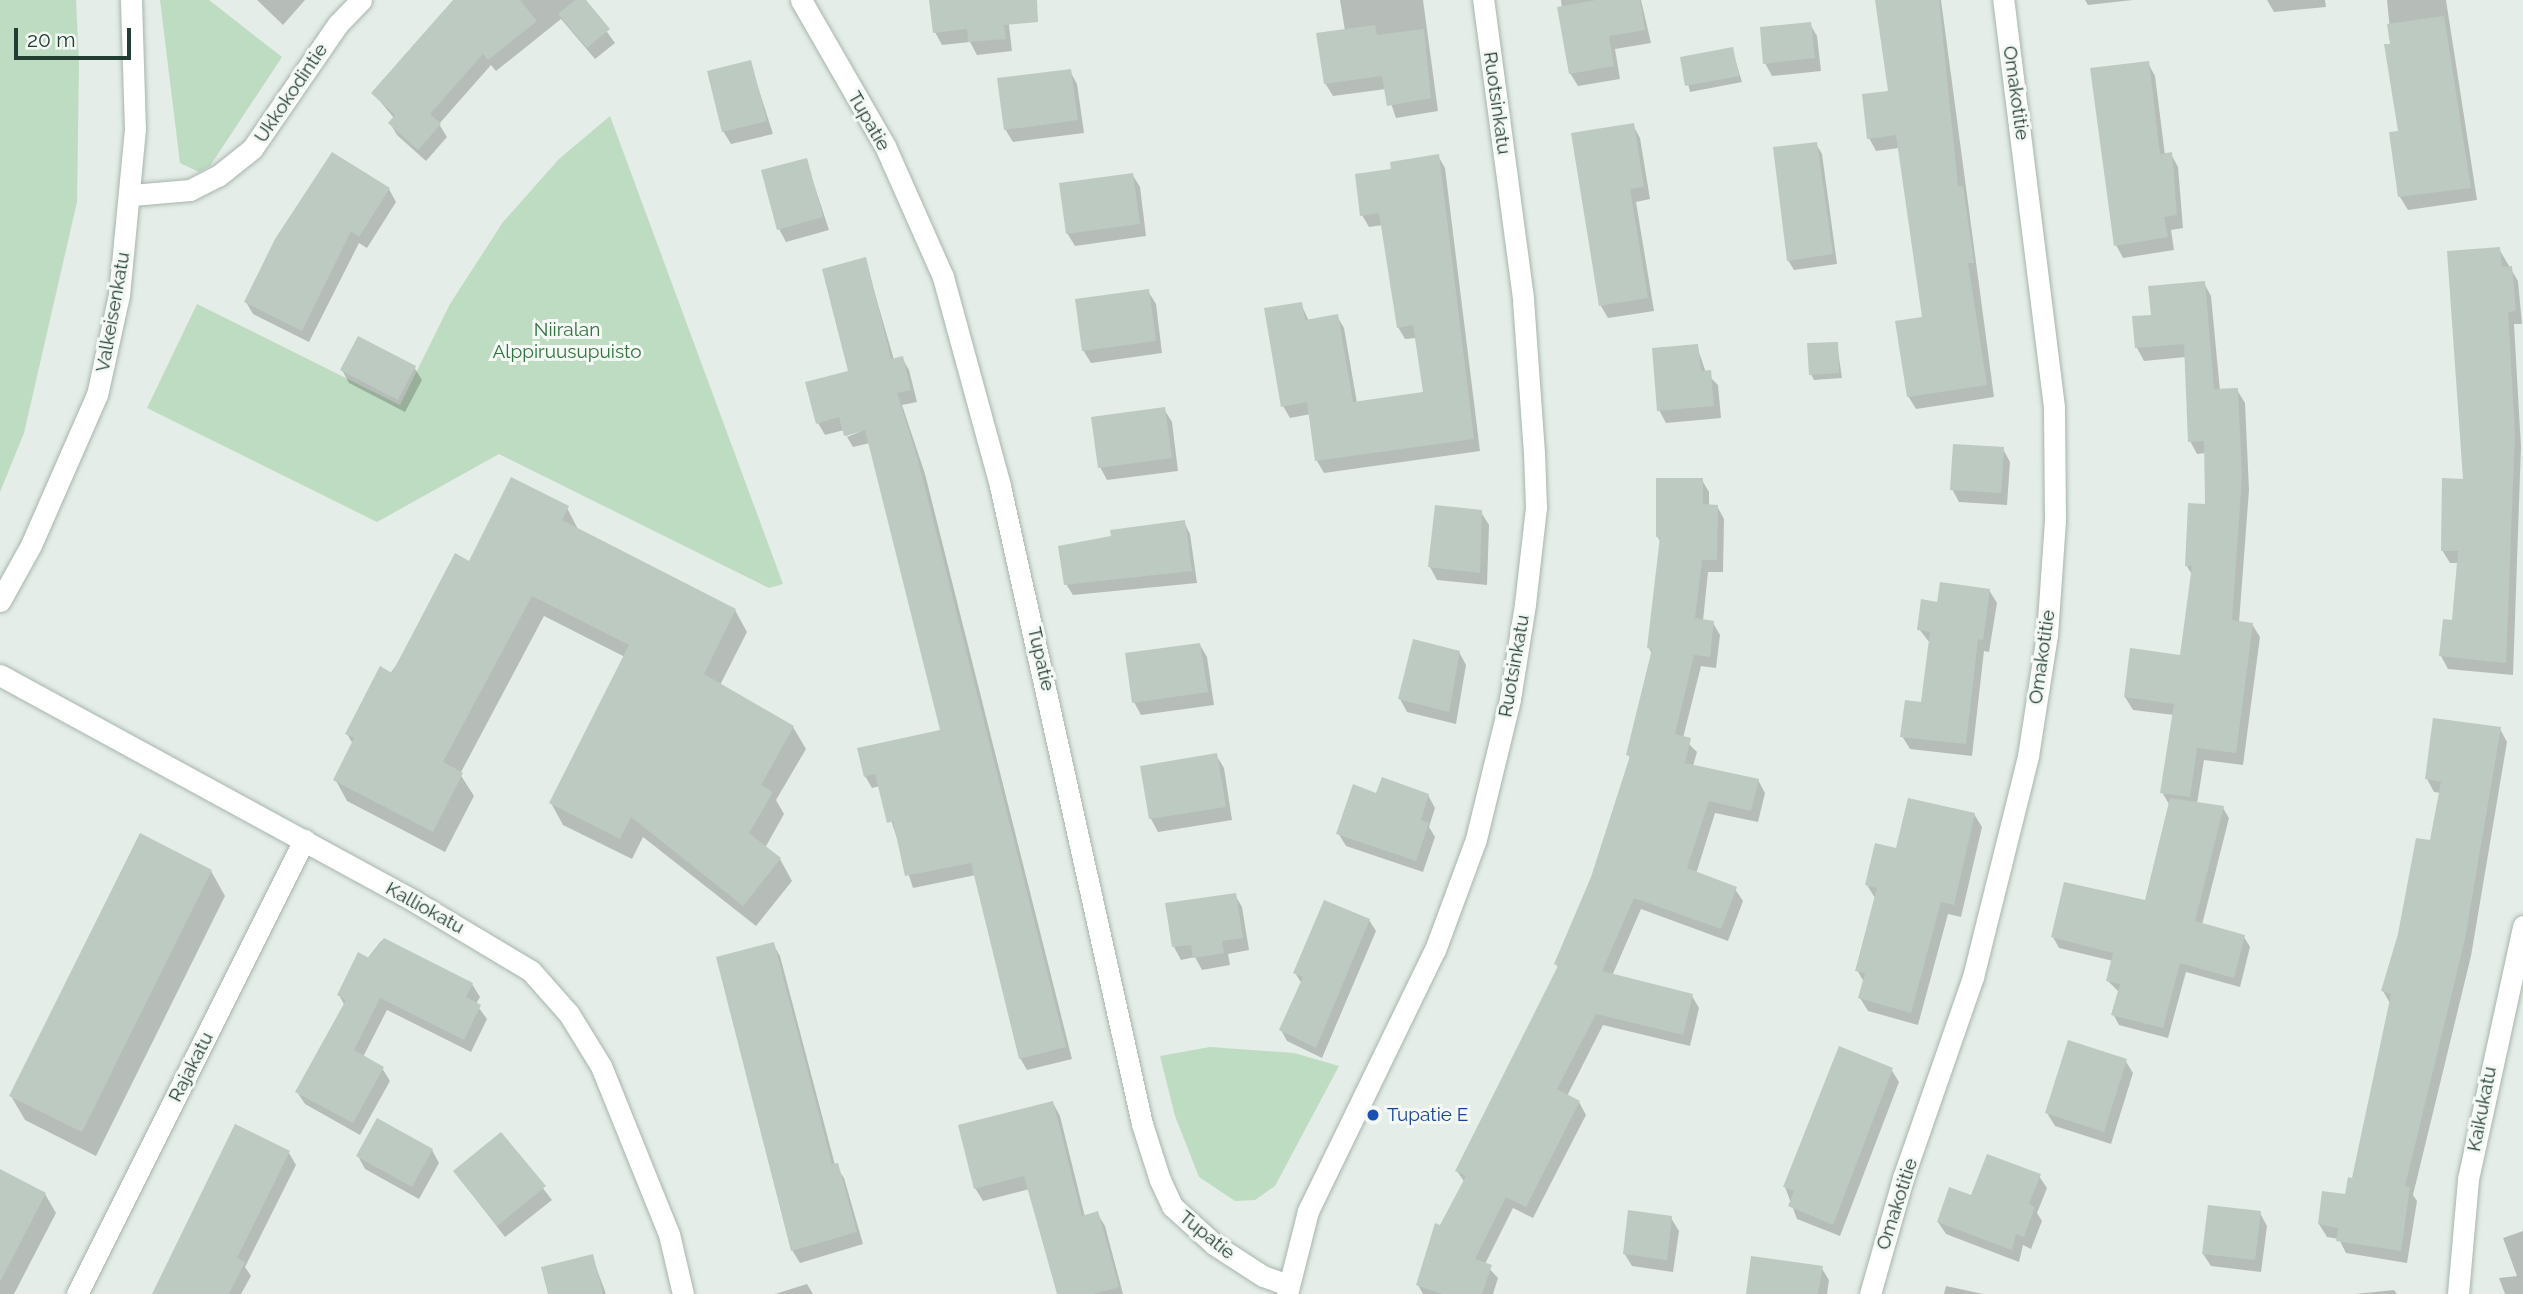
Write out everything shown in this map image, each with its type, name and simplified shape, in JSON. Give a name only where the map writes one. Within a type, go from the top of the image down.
[{"type":"street","name":"Valkeisenkatu","points":[[0,601],[31,545],[97,395],[119,295],[132,195],[135,129],[131,0]]},
{"type":"street","name":"Ukkokodintie","points":[[132,195],[190,190],[218,176],[252,149],[338,24],[361,0]]},
{"type":"street","name":"Tupatie","points":[[801,0],[885,146],[943,277],[1006,513],[1142,1124],[1160,1180],[1172,1206],[1207,1239],[1288,1289]]},
{"type":"street","name":"Ruotsinkatu","points":[[1288,1289],[1308,1211],[1434,950],[1476,839],[1510,699],[1523,618],[1536,507],[1534,453],[1522,298],[1483,0]]},
{"type":"street","name":"Omakotitie","points":[[1870,1294],[1903,1178],[1977,964],[2028,756],[2047,635],[2055,521],[2053,407],[2003,0]]},
{"type":"street","name":"Kalliokatu","points":[[0,675],[514,957],[569,1014],[601,1066],[628,1127],[668,1234],[683,1294]]},
{"type":"street","name":"Rajakatu","points":[[77,1294],[304,840]]},
{"type":"street","name":"Kaikukatu","points":[[2458,1294],[2468,1179],[2523,926]]},
{"type":"green space","points":[[0,0],[76,0],[79,63],[77,202],[24,433],[0,492]]},
{"type":"green space","points":[[160,0],[209,0],[282,57],[210,166],[199,172],[180,163]]},
{"type":"green space","name":"Niiralan Alppiruusupuisto","points":[[610,116],[783,584],[769,588],[499,454],[377,522],[147,408],[197,304],[400,405],[450,304],[503,222],[559,159]]},
{"type":"green space","points":[[1210,1047],[1294,1053],[1339,1066],[1275,1186],[1255,1200],[1235,1201],[1199,1177],[1175,1116],[1160,1056]]},
{"type":"building","points":[[453,0],[520,0],[537,21],[488,60],[483,54],[430,114],[441,124],[418,150],[388,123],[395,115],[371,93]]},
{"type":"building","points":[[575,0],[586,0],[610,29],[587,48],[558,14]]},
{"type":"building","points":[[929,0],[1037,0],[1038,22],[1004,25],[1006,39],[968,42],[967,29],[933,33]]},
{"type":"building","points":[[1596,0],[1640,0],[1645,30],[1609,36],[1614,66],[1569,74],[1557,7]]},
{"type":"building","points":[[1875,0],[1939,0],[1958,186],[1963,186],[1974,263],[1968,263],[1987,385],[1907,397],[1895,321],[1922,317],[1896,135],[1867,139],[1862,94],[1888,91]]},
{"type":"building","points":[[2444,16],[2471,188],[2398,197],[2389,132],[2398,131],[2384,44],[2390,44],[2387,24]]},
{"type":"building","points":[[1811,22],[1815,58],[1763,64],[1760,27]]},
{"type":"building","points":[[1375,25],[1377,35],[1424,29],[1431,98],[1387,106],[1382,76],[1324,84],[1316,33]]},
{"type":"building","points":[[1733,47],[1739,76],[1685,86],[1680,57]]},
{"type":"building","points":[[751,60],[767,121],[722,132],[707,71]]},
{"type":"building","points":[[2149,61],[2160,154],[2172,152],[2177,215],[2164,217],[2168,237],[2114,246],[2090,68]]},
{"type":"building","points":[[1071,69],[1078,120],[1004,130],[997,78]]},
{"type":"building","points":[[1634,123],[1644,187],[1630,189],[1648,298],[1599,306],[1571,133]]},
{"type":"building","points":[[1817,142],[1833,254],[1787,261],[1773,147]]},
{"type":"building","points":[[332,152],[390,188],[359,237],[351,231],[302,331],[244,302],[275,239]]},
{"type":"building","points":[[1439,154],[1474,439],[1315,461],[1307,402],[1281,407],[1264,308],[1302,302],[1305,320],[1338,314],[1353,402],[1423,392],[1413,325],[1397,328],[1379,213],[1360,216],[1355,174],[1391,169],[1390,162]]},
{"type":"building","points":[[807,158],[823,217],[777,230],[761,170]]},
{"type":"building","points":[[1133,173],[1140,224],[1066,234],[1059,183]]},
{"type":"building","points":[[2500,247],[2502,267],[2512,266],[2516,311],[2508,312],[2515,433],[2506,663],[2439,656],[2443,619],[2452,620],[2458,551],[2441,551],[2442,478],[2463,479],[2447,251]]},
{"type":"building","points":[[866,257],[891,359],[903,356],[911,390],[897,393],[918,460],[1066,1047],[1019,1059],[971,863],[905,876],[893,821],[887,823],[875,774],[864,777],[857,748],[940,730],[865,430],[844,436],[839,417],[816,424],[805,382],[848,371],[822,269]]},
{"type":"building","points":[[2205,281],[2214,389],[2238,388],[2242,476],[2232,620],[2253,623],[2236,753],[2197,748],[2190,797],[2160,793],[2174,704],[2124,697],[2130,648],[2180,655],[2192,566],[2185,566],[2188,503],[2205,504],[2204,441],[2188,442],[2184,344],[2135,348],[2132,316],[2151,315],[2148,286]]},
{"type":"building","points":[[1149,289],[1156,341],[1082,351],[1075,299]]},
{"type":"building","points":[[358,336],[416,366],[398,400],[340,370]]},
{"type":"building","points":[[1838,342],[1839,373],[1809,375],[1807,343]]},
{"type":"building","points":[[1698,344],[1701,371],[1711,370],[1714,406],[1657,411],[1652,348]]},
{"type":"building","points":[[1165,407],[1172,458],[1098,468],[1091,417]]},
{"type":"building","points":[[1953,444],[2004,447],[2001,493],[1950,490]]},
{"type":"building","points":[[511,477],[569,506],[562,520],[736,609],[704,674],[794,726],[761,785],[773,792],[749,833],[781,858],[743,906],[631,817],[620,839],[549,803],[629,645],[532,596],[443,762],[463,773],[433,832],[333,780],[354,738],[345,734],[380,666],[392,673],[455,553],[469,561]]},
{"type":"building","points":[[1656,478],[1703,478],[1703,504],[1718,505],[1717,560],[1702,560],[1695,618],[1714,621],[1710,657],[1694,655],[1675,734],[1691,738],[1685,763],[1759,779],[1751,811],[1709,801],[1687,868],[1737,887],[1721,929],[1634,898],[1602,971],[1693,994],[1683,1035],[1596,1014],[1557,1089],[1580,1101],[1526,1207],[1506,1197],[1475,1259],[1492,1265],[1482,1294],[1443,1294],[1416,1285],[1435,1223],[1440,1225],[1466,1176],[1455,1171],[1558,966],[1554,964],[1591,877],[1630,756],[1626,755],[1652,649],[1647,648],[1660,537],[1656,537]]},
{"type":"building","points":[[1435,505],[1482,510],[1480,573],[1428,567]]},
{"type":"building","points":[[1185,520],[1192,571],[1064,585],[1058,546],[1111,536],[1110,530]]},
{"type":"building","points":[[1940,582],[1990,589],[1983,640],[1978,639],[1966,744],[1900,737],[1905,700],[1921,702],[1930,632],[1917,630],[1921,599],[1937,602]]},
{"type":"building","points":[[1413,639],[1460,651],[1449,712],[1398,699]]},
{"type":"building","points":[[1200,643],[1208,692],[1132,703],[1125,653]]},
{"type":"building","points":[[2433,718],[2501,727],[2465,939],[2405,1186],[2410,1187],[2401,1251],[2336,1241],[2338,1228],[2318,1224],[2322,1191],[2345,1194],[2348,1177],[2352,1178],[2391,994],[2381,991],[2398,934],[2416,838],[2430,840],[2441,782],[2425,779]]},
{"type":"building","points":[[1217,753],[1226,807],[1149,819],[1140,766]]},
{"type":"building","points":[[1382,777],[1429,794],[1421,820],[1429,823],[1416,861],[1336,834],[1353,784],[1376,793]]},
{"type":"building","points":[[1908,798],[1975,813],[1954,905],[1941,902],[1911,1013],[1858,998],[1865,973],[1855,971],[1877,888],[1865,885],[1875,843],[1896,848]]},
{"type":"building","points":[[2170,798],[2224,806],[2195,921],[2245,935],[2234,978],[2180,963],[2163,1028],[2111,1015],[2120,984],[2106,981],[2113,953],[2051,937],[2064,882],[2145,900]]},
{"type":"building","points":[[140,833],[212,870],[82,1132],[9,1096]]},
{"type":"building","points":[[1236,893],[1243,938],[1222,941],[1224,953],[1193,958],[1191,945],[1172,947],[1165,903]]},
{"type":"building","points":[[1324,900],[1370,919],[1316,1048],[1279,1030],[1303,977],[1293,973]]},
{"type":"building","points":[[384,938],[473,983],[466,997],[481,1005],[464,1040],[380,998],[354,1050],[384,1067],[353,1123],[295,1092],[346,1000],[337,995],[358,952],[369,958]]},
{"type":"building","points":[[774,942],[832,1164],[838,1163],[857,1232],[791,1251],[716,957]]},
{"type":"building","points":[[2068,1040],[2127,1059],[2104,1132],[2045,1113]]},
{"type":"building","points":[[1839,1046],[1893,1068],[1833,1225],[1788,1206],[1794,1191],[1783,1187]]},
{"type":"building","points":[[1053,1101],[1082,1216],[1098,1211],[1119,1287],[1094,1294],[1057,1294],[1024,1176],[974,1189],[958,1125]]},
{"type":"building","points":[[377,1118],[433,1149],[412,1187],[356,1156]]},
{"type":"building","points":[[235,1124],[290,1151],[237,1258],[245,1262],[229,1294],[152,1294]]},
{"type":"building","points":[[501,1132],[546,1186],[497,1226],[453,1171]]},
{"type":"building","points":[[1987,1154],[2041,1174],[2029,1204],[2035,1207],[2024,1237],[2016,1234],[2012,1250],[1937,1222],[1949,1187],[1971,1195]]},
{"type":"building","points":[[0,1169],[46,1193],[0,1282]]},
{"type":"building","points":[[2208,1205],[2261,1211],[2255,1260],[2202,1254]]},
{"type":"building","points":[[1628,1210],[1672,1216],[1667,1260],[1623,1254]]},
{"type":"building","points":[[593,1254],[603,1294],[548,1294],[541,1267]]},
{"type":"building","points":[[1751,1256],[1823,1266],[1818,1294],[1746,1294]]},
{"type":"place","name":"Tupatie E","points":[[1373,1115]]}]
